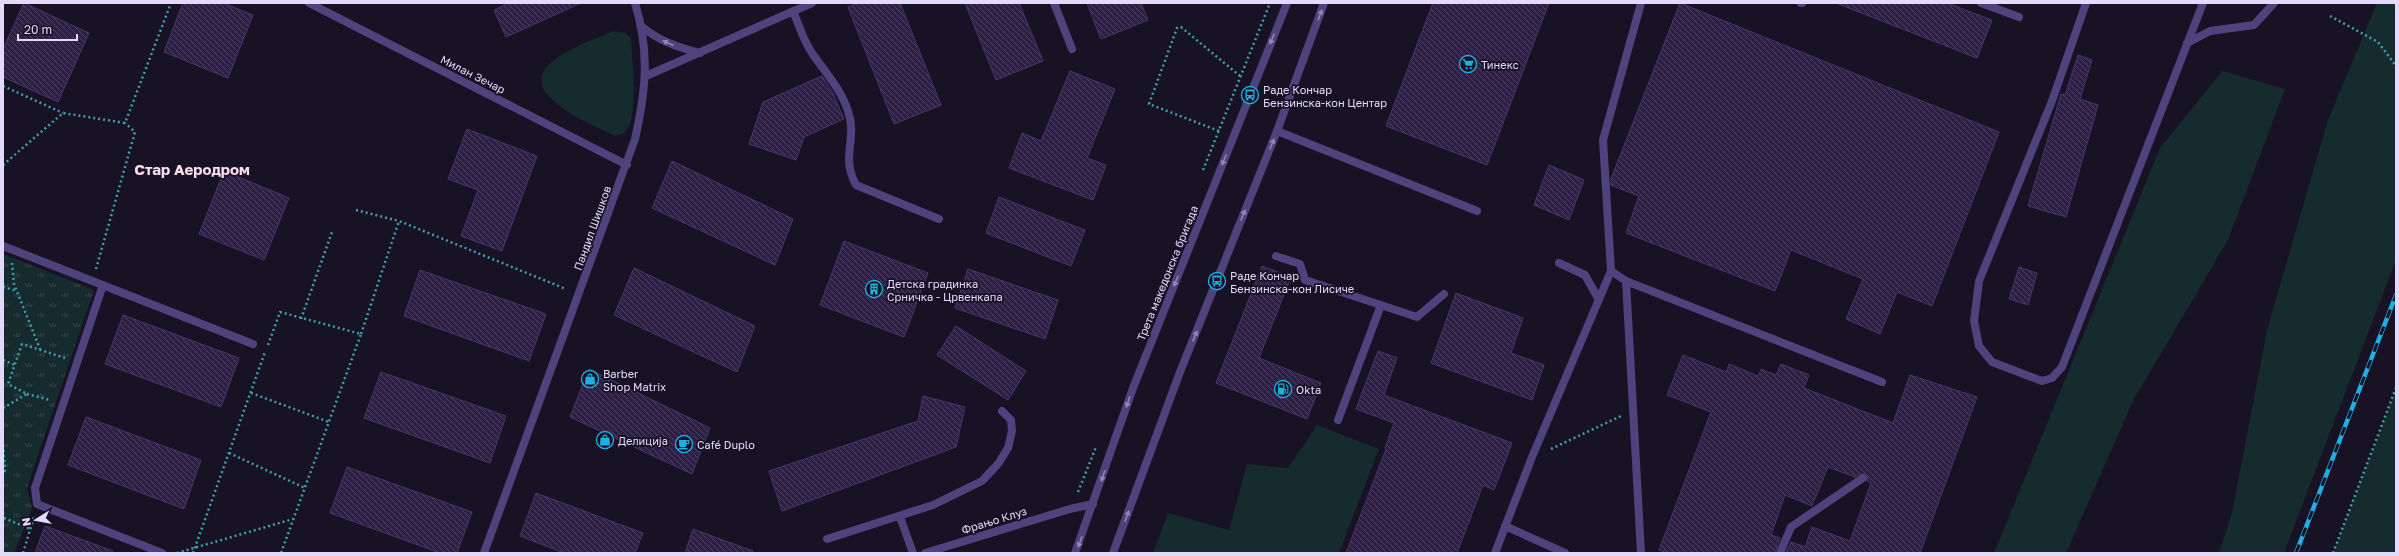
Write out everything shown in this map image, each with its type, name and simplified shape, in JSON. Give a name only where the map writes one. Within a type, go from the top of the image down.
[{"type":"street","name":"Милан Зечар","points":[[309,3],[627,165]]},
{"type":"street","name":"Пандил Шишков","points":[[484,553],[627,165],[640,116],[646,76],[641,26],[635,3]]},
{"type":"street","points":[[646,76],[812,3]]},
{"type":"street","points":[[1054,3],[1072,48]]},
{"type":"street","name":"Трета македонска бригада","points":[[1076,553],[1133,388],[1286,3]]},
{"type":"street","points":[[1113,553],[1180,372],[1277,131],[1324,3]]},
{"type":"street","points":[[1494,553],[1532,457],[1611,271],[1603,140],[1641,3]]},
{"type":"street","points":[[1982,3],[2019,17]]},
{"type":"street","points":[[2086,3],[2052,101],[1979,281],[1974,321],[1979,346],[1992,362],[2042,381],[2052,378],[2062,367],[2203,3]]},
{"type":"street","points":[[2187,43],[2210,31],[2254,25],[2274,3]]},
{"type":"street","points":[[794,11],[812,52],[834,82],[848,110],[852,127],[847,159],[850,174],[856,186],[939,219]]},
{"type":"street","points":[[641,26],[654,37],[674,46],[700,53]]},
{"type":"street","points":[[1277,131],[1476,211]]},
{"type":"street","points":[[7,248],[253,344]]},
{"type":"street","points":[[1276,256],[1300,264],[1305,280],[1417,317],[1444,294]]},
{"type":"street","points":[[1559,263],[1585,275],[1599,300]]},
{"type":"street","points":[[1611,271],[1626,281],[1882,382]]},
{"type":"street","points":[[1626,281],[1641,553]]},
{"type":"street","points":[[103,285],[35,488],[37,504],[162,553]]},
{"type":"street","points":[[1338,420],[1381,305]]},
{"type":"street","points":[[827,539],[900,517],[933,505],[982,481],[998,464],[1008,448],[1012,432],[1011,420],[1002,411]]},
{"type":"street","points":[[1780,553],[1791,527],[1863,478]]},
{"type":"street","name":"Фрањо Клуз","points":[[925,553],[1070,509],[1093,504]]},
{"type":"street","points":[[900,517],[913,553]]},
{"type":"street","points":[[1505,526],[1565,553]]},
{"type":"path","points":[[125,123],[171,3]]},
{"type":"path","points":[[2330,16],[2378,42],[2396,66]]},
{"type":"path","points":[[1219,131],[1149,104],[1177,28],[1181,27],[1240,76]]},
{"type":"path","points":[[3,86],[64,113],[125,123],[135,132],[93,281]]},
{"type":"path","points":[[3,165],[64,113]]},
{"type":"path","points":[[356,210],[399,221],[580,294]]},
{"type":"path","points":[[281,553],[361,334],[399,221]]},
{"type":"path","points":[[301,318],[332,232]]},
{"type":"path","points":[[7,248],[17,291],[40,350]]},
{"type":"path","points":[[3,287],[17,291]]},
{"type":"path","points":[[193,553],[280,312],[361,334]]},
{"type":"path","points":[[54,394],[52,401],[27,394],[8,384],[22,344],[66,358],[63,365]]},
{"type":"path","points":[[3,360],[15,364]]},
{"type":"path","points":[[2333,553],[2396,388]]},
{"type":"path","points":[[251,393],[329,422]]},
{"type":"path","points":[[3,408],[27,394]]},
{"type":"path","points":[[1532,457],[1633,411]]},
{"type":"path","points":[[3,445],[5,471],[3,471]]},
{"type":"path","points":[[229,453],[305,488]]},
{"type":"path","points":[[23,553],[37,504]]},
{"type":"path","points":[[3,512],[4,518],[30,529]]},
{"type":"path","points":[[177,553],[294,519]]},
{"type":"green space","points":[[2377,3],[2396,3],[2396,260],[2284,553],[2219,553],[2232,513],[2267,330],[2328,120]]},
{"type":"green space","points":[[614,31],[625,33],[631,38],[634,84],[631,120],[626,131],[616,136],[575,116],[557,104],[542,87],[542,74],[554,60],[574,48]]},
{"type":"green space","points":[[2222,71],[2285,89],[2228,240],[2134,399],[2066,553],[1994,553],[2160,148]]},
{"type":"green space","points":[[3,254],[94,290],[27,488],[32,508],[14,553],[3,553]]},
{"type":"green space","points":[[2396,390],[2396,553],[2333,553]]},
{"type":"green space","points":[[1317,425],[1379,449],[1339,553],[1153,553],[1168,513],[1229,530],[1247,464],[1288,468]]},
{"type":"building","points":[[24,3],[89,33],[58,102],[3,77],[3,49]]},
{"type":"building","points":[[183,3],[223,3],[253,15],[228,78],[164,52]]},
{"type":"building","points":[[509,3],[581,3],[506,37],[494,10]]},
{"type":"building","points":[[858,3],[900,3],[941,105],[894,124],[848,7]]},
{"type":"building","points":[[965,3],[1019,3],[1043,61],[996,80]]},
{"type":"building","points":[[1087,3],[1141,3],[1148,20],[1101,39]]},
{"type":"building","name":"Тинекс","points":[[1433,3],[1549,3],[1487,165],[1386,126]]},
{"type":"building","points":[[1680,3],[1999,132],[1932,306],[1897,292],[1880,334],[1846,319],[1863,279],[1791,250],[1775,291],[1626,233],[1639,196],[1611,185],[1611,179]]},
{"type":"building","points":[[1836,3],[1947,3],[1992,20],[1977,58]]},
{"type":"building","points":[[2078,55],[2092,60],[2080,99],[2098,105],[2066,217],[2028,206],[2061,94],[2065,95]]},
{"type":"building","points":[[1070,71],[1115,89],[1087,158],[1106,165],[1093,200],[1009,168],[1022,133],[1041,141]]},
{"type":"building","points":[[822,76],[832,91],[844,119],[804,137],[796,160],[749,144],[763,102]]},
{"type":"building","points":[[467,129],[537,156],[502,251],[461,236],[478,190],[448,179]]},
{"type":"building","points":[[672,161],[793,219],[775,265],[652,208]]},
{"type":"building","points":[[1549,165],[1584,180],[1569,220],[1534,205]]},
{"type":"building","points":[[224,171],[289,198],[264,260],[199,234]]},
{"type":"building","points":[[999,197],[1085,230],[1071,266],[986,233]]},
{"type":"building","name":"Детска градинка Срничка - Црвенкапа","points":[[844,241],[928,273],[919,296],[916,295],[914,300],[917,302],[904,337],[820,305]]},
{"type":"building","points":[[1262,266],[1291,277],[1259,358],[1321,383],[1307,419],[1216,383]]},
{"type":"building","points":[[2019,267],[2037,273],[2028,305],[2009,299]]},
{"type":"building","points":[[634,268],[755,326],[737,372],[614,315]]},
{"type":"building","points":[[968,269],[1058,300],[1045,339],[955,308]]},
{"type":"building","points":[[420,270],[546,314],[529,361],[404,316]]},
{"type":"building","points":[[1456,293],[1523,318],[1511,353],[1544,365],[1532,400],[1431,363]]},
{"type":"building","points":[[123,315],[239,358],[221,407],[105,364]]},
{"type":"building","points":[[956,326],[1026,371],[1008,400],[937,355]]},
{"type":"building","points":[[1378,351],[1397,358],[1384,395],[1512,443],[1494,490],[1483,485],[1457,553],[1346,553],[1386,449],[1385,448],[1394,423],[1356,409]]},
{"type":"building","points":[[1683,355],[1726,372],[1729,364],[1758,376],[1761,369],[1776,375],[1781,364],[1809,375],[1804,388],[1893,423],[1910,375],[1977,397],[1920,553],[1786,553],[1791,542],[1805,547],[1812,527],[1850,541],[1871,483],[1867,481],[1868,477],[1865,473],[1855,477],[1828,467],[1812,506],[1785,495],[1771,535],[1780,538],[1775,553],[1668,553],[1659,550],[1711,412],[1667,395]]},
{"type":"building","points":[[589,369],[710,428],[692,474],[570,417]]},
{"type":"building","points":[[381,372],[506,416],[490,463],[364,418]]},
{"type":"building","points":[[923,396],[965,407],[956,447],[782,511],[769,471],[918,421]]},
{"type":"building","points":[[86,417],[201,460],[184,509],[68,465]]},
{"type":"building","points":[[347,467],[472,512],[457,553],[440,553],[330,513]]},
{"type":"building","points":[[536,493],[643,533],[635,553],[564,553],[520,536]]},
{"type":"building","points":[[45,526],[113,551],[112,553],[35,553]]},
{"type":"building","points":[[693,529],[753,551],[752,553],[685,553]]},
{"type":"railway","points":[[2296,553],[2396,295]]},
{"type":"place","name":"Тинекс","points":[[1468,64]]},
{"type":"place","name":"Раде Кончар Бензинска-кон Центар","points":[[1250,95]]},
{"type":"place","name":"Раде Кончар Бензинска-кон Лисиче","points":[[1217,281]]},
{"type":"place","name":"Детска градинка Срничка - Црвенкапа","points":[[874,289]]},
{"type":"place","name":"Barber Shop Matrix","points":[[590,379]]},
{"type":"place","name":"Okta","points":[[1283,389]]},
{"type":"place","name":"Делиција","points":[[605,440]]},
{"type":"place","name":"Café Duplo","points":[[684,444]]},
{"type":"district","name":"Стар Аеродром","points":[[192,169]]}]
